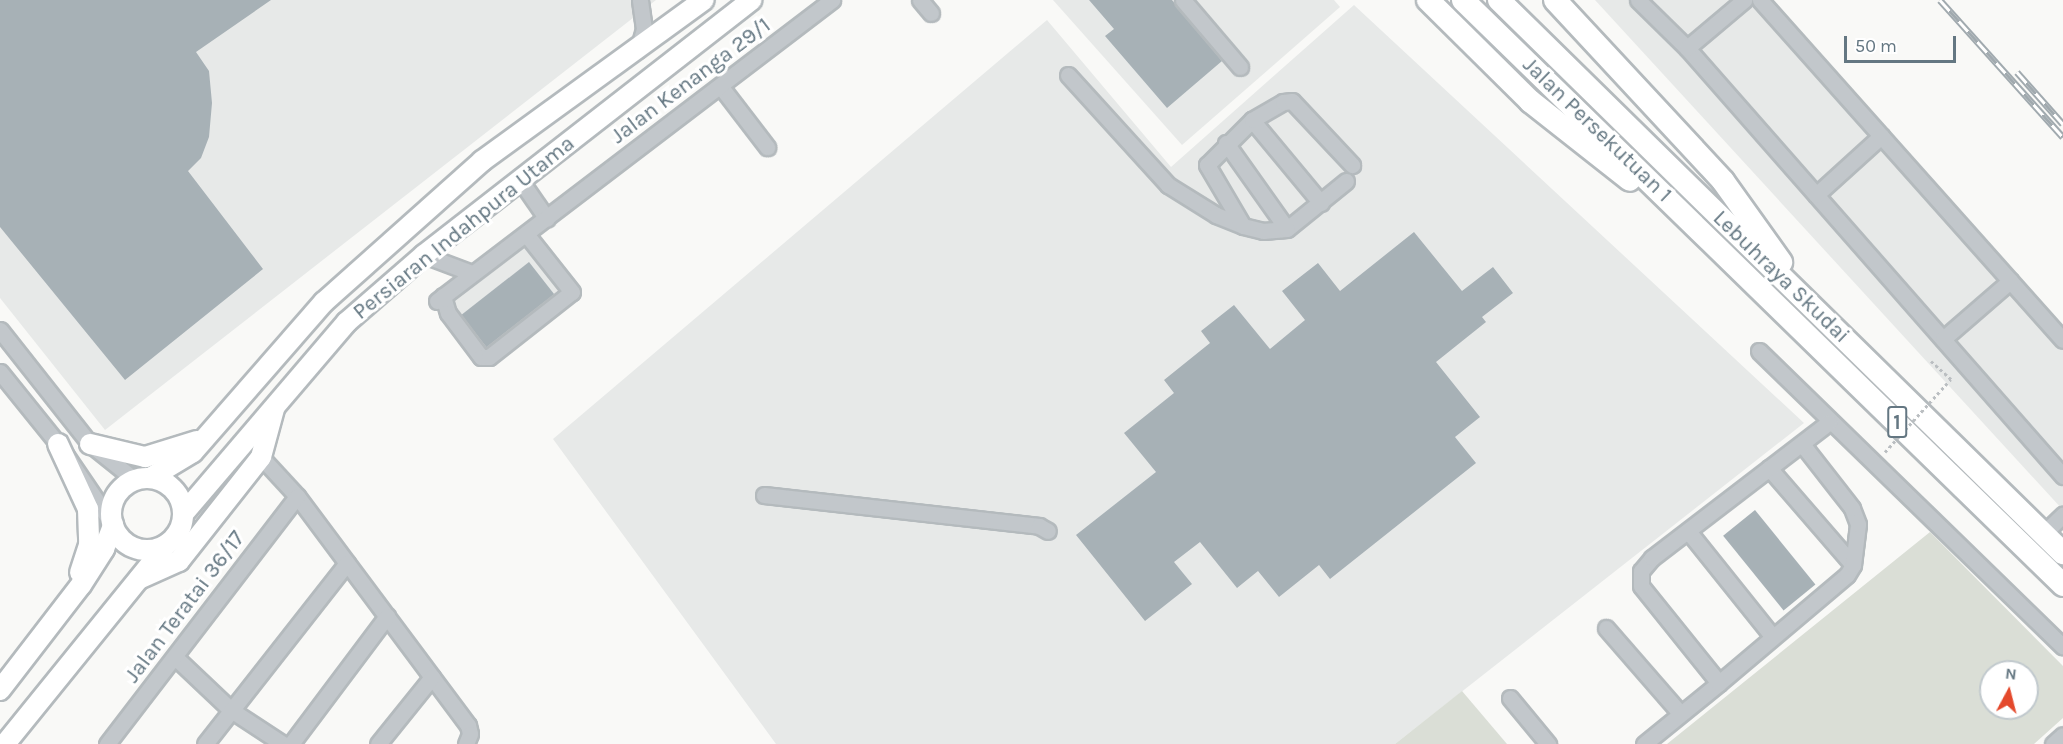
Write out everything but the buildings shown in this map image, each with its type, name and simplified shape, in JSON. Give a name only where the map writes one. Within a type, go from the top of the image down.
[{"type":"highway","points":[[1428,0],[1530,101],[1730,259]]},
{"type":"highway","name":"Jalan Persekutuan 1","points":[[1463,0],[1730,259]]},
{"type":"highway","name":"Lebuhraya Skudai","points":[[1499,0],[2063,554]]},
{"type":"highway","points":[[1555,0],[1723,181],[1814,310]]},
{"type":"highway","name":"Lebuhraya Skudai","points":[[1730,259],[2063,585]]},
{"type":"main road","name":"Persiaran Indahpura Utama","points":[[142,479],[176,465],[206,438],[324,302],[482,161],[704,0]]},
{"type":"main road","name":"Persiaran Indahpura Utama","points":[[183,514],[347,322],[424,255],[752,0]]},
{"type":"main road","points":[[138,580],[178,561],[261,457],[274,407]]},
{"type":"main road","points":[[90,444],[145,457],[206,438]]},
{"type":"main road","points":[[58,444],[81,489],[91,531],[82,567],[68,603]]},
{"type":"main road","points":[[0,690],[68,603],[104,549],[113,525],[112,507],[116,495],[142,479],[170,486],[182,503],[181,525],[5,744]]},
{"type":"main road","points":[[113,525],[126,542],[136,547],[157,548],[167,544]]},
{"type":"street","points":[[638,50],[644,29],[640,0]]},
{"type":"street","name":"Jalan Kenanga 29/1","points":[[526,234],[572,292],[489,357],[481,357],[448,313],[440,298],[721,87],[832,0]]},
{"type":"street","points":[[920,0],[931,13]]},
{"type":"street","points":[[1183,0],[1240,67]]},
{"type":"street","points":[[1638,0],[1687,48],[2063,476]]},
{"type":"street","points":[[1687,48],[1744,0]]},
{"type":"street","points":[[1760,0],[2063,340]]},
{"type":"street","points":[[1068,75],[1168,185],[1216,215],[1243,226],[1263,231],[1287,229],[1346,181]]},
{"type":"street","points":[[721,87],[767,147]]},
{"type":"street","points":[[1243,226],[1208,171],[1210,159],[1252,120],[1283,102],[1292,101],[1352,165]]},
{"type":"street","points":[[1252,120],[1321,203]]},
{"type":"street","points":[[1816,195],[1881,136]]},
{"type":"street","points":[[1226,143],[1287,229]]},
{"type":"street","points":[[520,180],[547,219]]},
{"type":"street","points":[[424,255],[472,273]]},
{"type":"street","points":[[1943,339],[2010,281]]},
{"type":"street","points":[[0,330],[90,444],[142,479]]},
{"type":"street","points":[[1759,351],[1829,422],[2063,646]]},
{"type":"street","points":[[0,372],[58,444],[113,525]]},
{"type":"street","points":[[1719,682],[1641,586],[1641,571],[1652,558],[1829,422]]},
{"type":"street","points":[[1644,744],[1847,575],[1853,565],[1858,524],[1852,508],[1802,444]]},
{"type":"street","points":[[261,457],[297,496],[468,725],[470,734],[466,744]]},
{"type":"street","points":[[1769,468],[1853,565]]},
{"type":"street","points":[[764,495],[1039,526],[1048,531]]},
{"type":"street","name":"Jalan Teratai 36/17","points":[[107,744],[176,658],[297,496]]},
{"type":"street","points":[[2043,534],[2063,515]]},
{"type":"street","points":[[1689,531],[1772,636]]},
{"type":"street","points":[[205,744],[347,563]]},
{"type":"street","points":[[291,744],[387,616]]},
{"type":"street","points":[[1606,628],[1680,713]]},
{"type":"street","points":[[176,658],[231,710],[283,744]]},
{"type":"street","points":[[378,744],[432,676]]},
{"type":"street","points":[[1510,698],[1548,744]]},
{"type":"street","points":[[2053,744],[2063,735]]},
{"type":"path","points":[[1885,452],[1951,379],[1931,361]]},
{"type":"shaded area","points":[[0,0],[656,0],[105,430],[0,298]]},
{"type":"shaded area","points":[[1053,0],[1334,0],[1340,7],[1182,145]]},
{"type":"shaded area","points":[[1595,0],[1763,0],[2063,335],[2063,510]]},
{"type":"shaded area","points":[[1354,5],[1804,423],[1395,744],[776,744],[553,439],[1047,20],[1171,167]]},
{"type":"shaded area","points":[[540,235],[582,289],[483,366],[441,313]]},
{"type":"shaded area","points":[[1930,532],[2063,666],[2063,718],[2034,744],[1667,744]]},
{"type":"shaded area","points":[[1462,691],[1507,744],[1395,744]]},
{"type":"railway","points":[[1940,0],[2063,137]]},
{"type":"railway","points":[[2017,72],[2063,124]]}]
